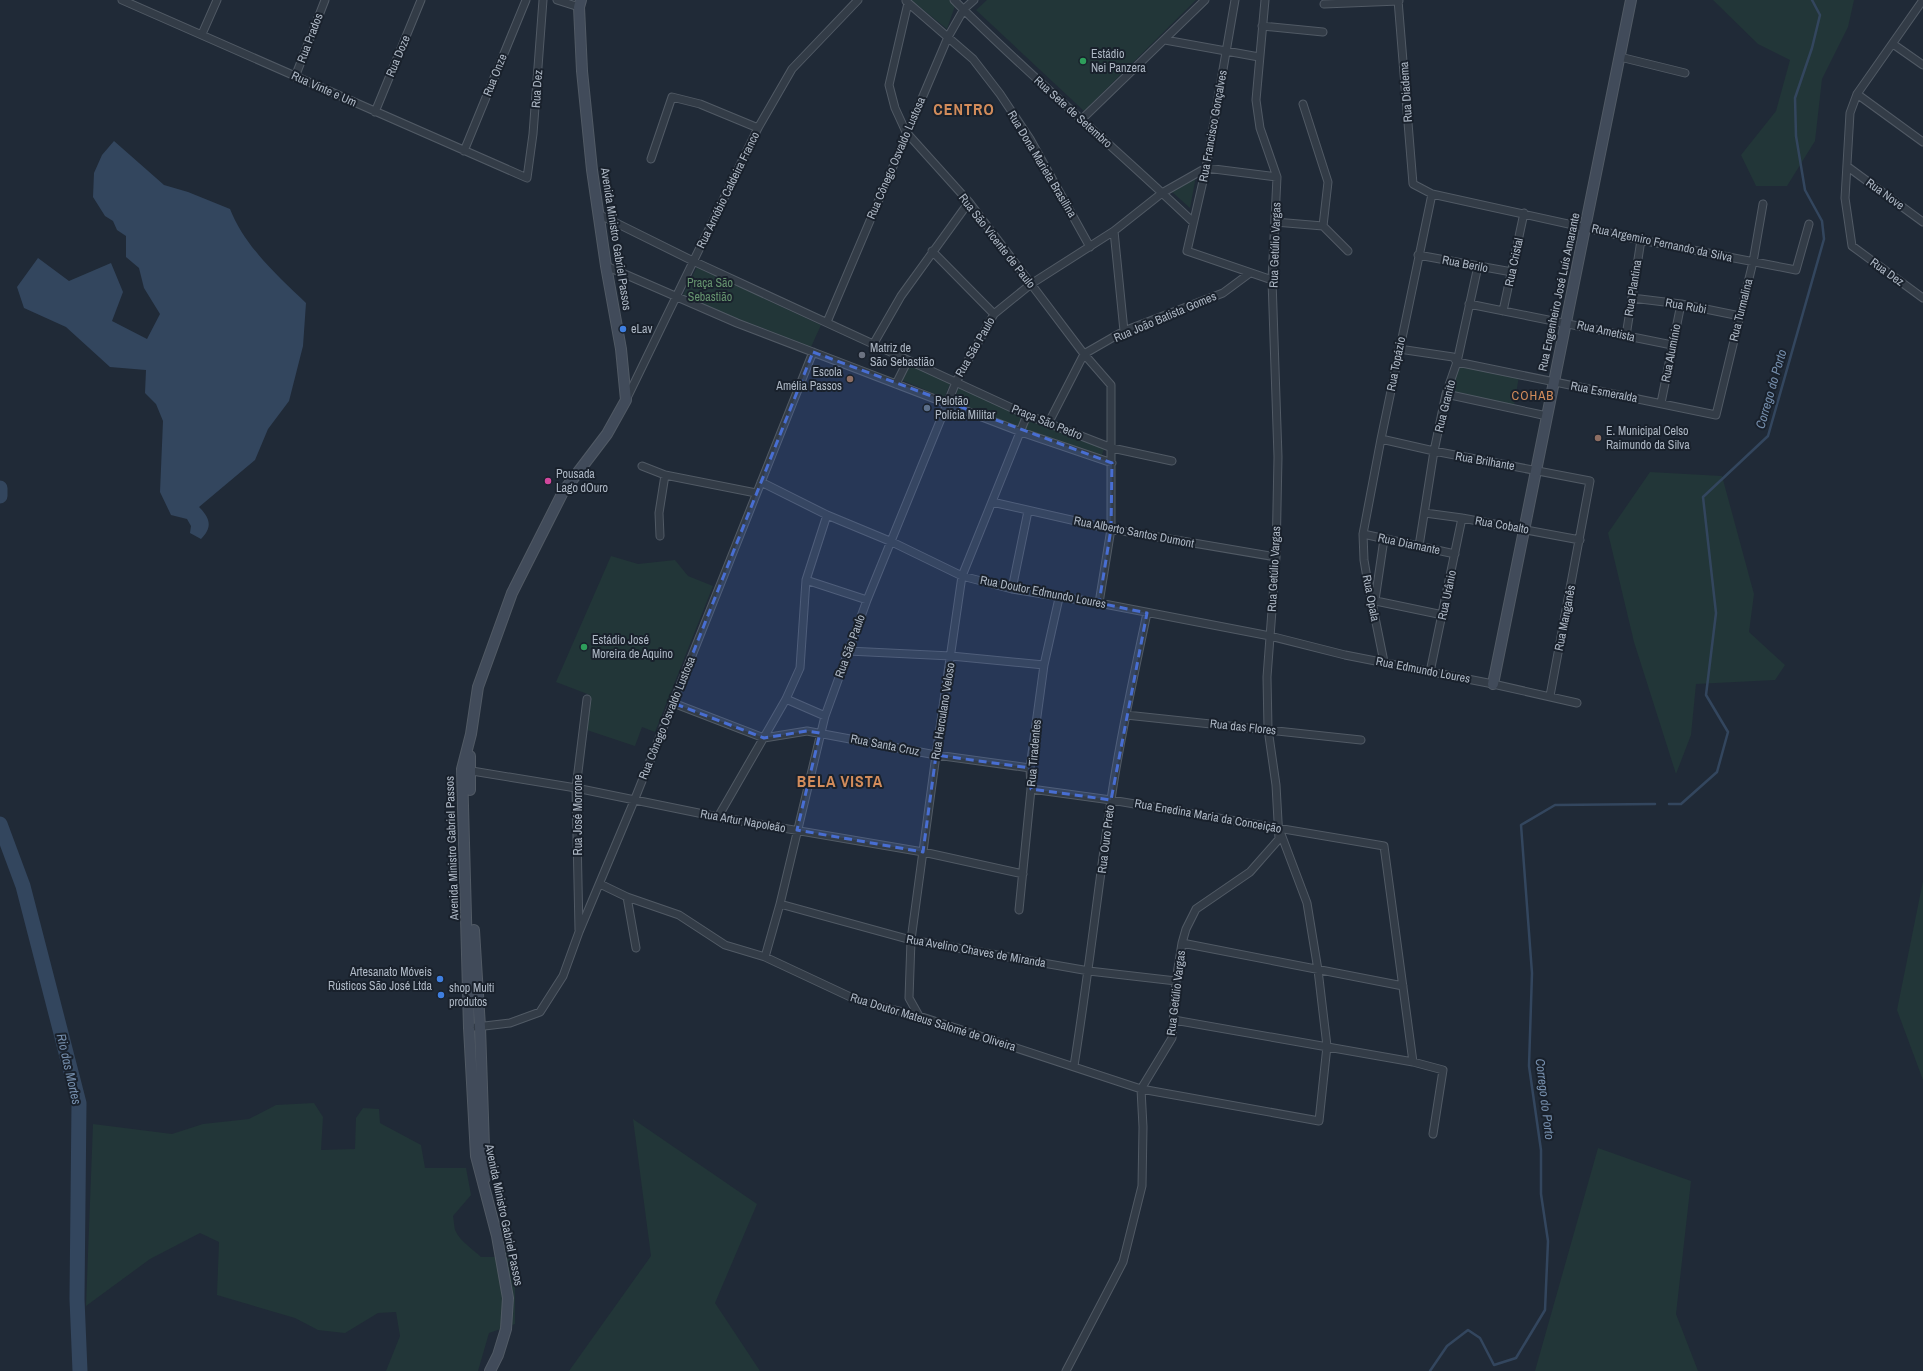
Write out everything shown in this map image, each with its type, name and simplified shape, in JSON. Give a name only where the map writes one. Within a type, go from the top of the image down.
[{"type":"main road","name":"Rua Engenheiro José Luís Amarante","points":[[1493,684],[1631,0]]},
{"type":"main road","name":"Avenida Ministro Gabriel Passos","points":[[490,1371],[498,1355],[506,1329],[508,1298],[497,1236],[476,1156],[469,1028],[469,876],[466,769],[478,687],[512,593],[562,492],[607,434],[626,400],[621,349],[598,214],[582,78],[580,3]]},
{"type":"main road","points":[[469,876],[480,1027],[486,1154],[485,1193]]},
{"type":"street","name":"Rua Vinte e Um","points":[[122,0],[527,178]]},
{"type":"street","points":[[202,34],[217,0]]},
{"type":"street","name":"Rua Prados","points":[[295,77],[325,0]]},
{"type":"street","name":"Rua Doze","points":[[375,112],[421,0]]},
{"type":"street","name":"Rua Onze","points":[[464,150],[526,0]]},
{"type":"street","name":"Rua Dez","points":[[527,178],[533,134],[543,0]]},
{"type":"street","points":[[557,0],[580,3]]},
{"type":"street","name":"Rua Arnóbio Caldeira Franco","points":[[626,400],[758,128],[792,69],[858,0]]},
{"type":"street","name":"Rua Sete de Setembro","points":[[954,0],[1081,120],[1193,222]]},
{"type":"street","name":"Rua Cônego Osvaldo Lustosa","points":[[827,322],[906,132],[948,37],[964,9],[974,0]]},
{"type":"street","points":[[1081,120],[1205,0]]},
{"type":"street","name":"Rua Francisco Gonçalves","points":[[1235,0],[1206,168],[1187,251],[1250,273]]},
{"type":"street","name":"Rua Getúlio Vargas","points":[[1141,1089],[1172,1038],[1176,981],[1182,943],[1186,929],[1196,909],[1250,872],[1279,839],[1276,785],[1268,729],[1267,677],[1276,557],[1278,457],[1272,280],[1274,222],[1278,177],[1260,128],[1256,100],[1265,0]]},
{"type":"street","points":[[1324,4],[1398,0]]},
{"type":"street","name":"Rua Diadema","points":[[1398,0],[1413,184]]},
{"type":"street","points":[[1848,167],[1850,113],[1857,94],[1923,0]]},
{"type":"street","name":"Rua Dona Marieta Brasilina","points":[[906,2],[972,59],[1004,101],[1030,139],[1090,247]]},
{"type":"street","name":"Rua São Vicente de Paulo","points":[[906,2],[889,85],[895,108],[906,132],[969,202],[1084,354],[1111,385],[1111,529],[1099,603]]},
{"type":"street","points":[[1262,26],[1323,32]]},
{"type":"street","points":[[1165,40],[1259,57]]},
{"type":"street","points":[[1893,44],[1923,65]]},
{"type":"street","points":[[1620,57],[1685,74]]},
{"type":"street","points":[[1857,94],[1923,142]]},
{"type":"street","points":[[651,159],[672,97],[700,104],[758,128]]},
{"type":"street","points":[[1303,104],[1328,182],[1323,226]]},
{"type":"street","name":"Rua Dez","points":[[1848,167],[1845,198],[1852,246],[1923,298]]},
{"type":"street","name":"Rua Nove","points":[[1848,167],[1923,222]]},
{"type":"street","points":[[1206,168],[1278,177]]},
{"type":"street","name":"Rua São Paulo","points":[[765,957],[780,904],[820,733],[848,650],[956,382],[994,314],[1031,284],[1114,231],[1162,193],[1206,168]]},
{"type":"street","name":"Rua Argemiro Fernando da Silva","points":[[1413,184],[1432,194],[1524,213],[1641,240],[1796,270],[1809,224]]},
{"type":"street","name":"Rua Topázio","points":[[1363,534],[1418,255],[1432,194]]},
{"type":"street","points":[[598,214],[693,261],[874,344],[901,296],[932,251],[969,202]]},
{"type":"street","name":"Rua Turmalina","points":[[1716,415],[1753,262],[1763,204]]},
{"type":"street","name":"Rua Cristal","points":[[1503,311],[1524,213]]},
{"type":"street","points":[[1274,222],[1323,226],[1348,251]]},
{"type":"street","points":[[1114,231],[1124,331]]},
{"type":"street","name":"Rua Plantina","points":[[1626,336],[1641,240]]},
{"type":"street","points":[[932,251],[994,314]]},
{"type":"street","name":"Rua Berilo","points":[[1418,255],[1512,272]]},
{"type":"street","points":[[606,266],[737,323],[1021,432],[1112,463]]},
{"type":"street","name":"Rua Granito","points":[[1419,546],[1434,451],[1446,394],[1457,362],[1478,266]]},
{"type":"street","points":[[1250,273],[1272,280]]},
{"type":"street","name":"Rua João Batista Gomes","points":[[1084,354],[1124,331],[1223,292],[1250,273]]},
{"type":"street","name":"Rua Rubi","points":[[1632,298],[1680,304],[1740,316]]},
{"type":"street","name":"Rua Ametista","points":[[1469,304],[1566,322],[1672,345]]},
{"type":"street","name":"Rua Alumínio","points":[[1661,403],[1680,304]]},
{"type":"street","name":"Praça São Pedro","points":[[874,344],[1048,424],[1112,448],[1172,462]]},
{"type":"street","name":"Rua Esmeralda","points":[[1399,349],[1453,357],[1457,362],[1716,415]]},
{"type":"street","name":"Rua Cônego Osvaldo Lustosa","points":[[469,1028],[510,1023],[540,1012],[563,976],[579,932],[634,801],[813,352]]},
{"type":"street","points":[[1048,424],[1084,354]]},
{"type":"street","points":[[896,384],[908,360]]},
{"type":"street","points":[[1446,394],[1547,416]]},
{"type":"street","name":"Rua Herculano Veloso","points":[[919,1016],[909,998],[911,940],[962,576],[1027,415]]},
{"type":"street","name":"Rua Brilhante","points":[[1381,439],[1434,451],[1590,481]]},
{"type":"street","points":[[642,466],[665,475],[756,493]]},
{"type":"street","points":[[660,536],[659,513],[665,475]]},
{"type":"street","name":"Rua Manganês","points":[[1550,696],[1590,481]]},
{"type":"street","name":"Rua Doutor Edmundo Loures","points":[[761,482],[962,576],[1012,589],[1059,598],[1099,603],[1270,636]]},
{"type":"street","name":"Rua Alberto Santos Dumont","points":[[992,502],[1111,529],[1276,557]]},
{"type":"street","points":[[1012,589],[1028,511]]},
{"type":"street","name":"Rua Cobalto","points":[[1425,513],[1462,518],[1580,540]]},
{"type":"street","points":[[718,817],[786,699],[800,668],[806,580],[827,514]]},
{"type":"street","name":"Rua Urânio","points":[[1430,672],[1462,518]]},
{"type":"street","name":"Rua Diamante","points":[[1363,534],[1455,554]]},
{"type":"street","name":"Rua Opala","points":[[1363,534],[1364,560],[1384,662]]},
{"type":"street","points":[[1384,539],[1373,600],[1443,615]]},
{"type":"street","points":[[806,580],[867,600]]},
{"type":"street","name":"Rua Tiradentes","points":[[1019,910],[1031,788],[1030,768],[1044,666],[1059,598]]},
{"type":"street","name":"Rua Ouro Preto","points":[[1074,1066],[1089,971],[1111,800],[1126,715],[1147,613]]},
{"type":"street","name":"Rua Edmundo Loures","points":[[1270,636],[1577,703]]},
{"type":"street","points":[[848,650],[951,656],[1044,666]]},
{"type":"street","name":"Rua José Morrone","points":[[579,932],[576,788],[587,699]]},
{"type":"street","points":[[786,699],[825,716]]},
{"type":"street","points":[[673,703],[764,738]]},
{"type":"street","name":"Rua das Flores","points":[[1126,715],[1361,740]]},
{"type":"street","name":"Rua Santa Cruz","points":[[764,738],[807,731],[936,755],[1030,768]]},
{"type":"street","name":"Rua Artur Napoleão","points":[[466,769],[576,788],[718,817],[923,852],[1023,874]]},
{"type":"street","name":"Rua Enedina Maria da Conceição","points":[[1031,788],[1384,846],[1403,986]]},
{"type":"street","points":[[1278,828],[1307,903],[1318,970],[1327,1046]]},
{"type":"street","name":"Rua Doutor Mateus Salomé de Oliveira","points":[[600,884],[627,897],[679,916],[725,945],[765,957],[859,1001],[919,1016],[1141,1089],[1320,1121],[1327,1046]]},
{"type":"street","points":[[627,897],[636,948]]},
{"type":"street","name":"Rua Avelino Chaves de Miranda","points":[[780,904],[911,940],[1089,971],[1176,981]]},
{"type":"street","points":[[1182,943],[1403,986],[1413,1062]]},
{"type":"street","points":[[1174,1020],[1327,1046],[1413,1062],[1443,1070],[1433,1134]]},
{"type":"street","points":[[1066,1371],[1123,1262],[1142,1186],[1144,1127],[1141,1089]]},
{"type":"highlighted area","points":[[813,352],[1112,463],[1111,529],[1099,603],[1147,613],[1111,800],[1031,789],[1030,768],[936,755],[923,852],[797,830],[820,733],[807,731],[764,738],[673,703]]},
{"type":"green space","points":[[911,0],[950,0],[955,6],[947,29]]},
{"type":"green space","name":"Estádio Nei Panzera","points":[[987,0],[1196,0],[1084,111],[976,10]]},
{"type":"green space","points":[[1713,0],[1854,0],[1848,27],[1822,79],[1815,141],[1787,186],[1756,186],[1741,155],[1776,111],[1790,60],[1758,44]]},
{"type":"green space","points":[[1196,176],[1190,208],[1171,191]]},
{"type":"green space","name":"Praça São Sebastião","points":[[697,267],[821,325],[811,347],[682,297]]},
{"type":"green space","points":[[910,364],[950,384],[944,398],[902,380]]},
{"type":"green space","points":[[1458,365],[1519,376],[1514,406],[1453,395]]},
{"type":"green space","points":[[959,387],[1023,415],[1018,428],[953,401]]},
{"type":"green space","points":[[1029,418],[1105,447],[1101,457],[1025,429]]},
{"type":"green space","points":[[1650,472],[1722,476],[1754,594],[1749,632],[1785,665],[1775,680],[1696,684],[1691,735],[1676,774],[1634,642],[1608,533]]},
{"type":"green space","points":[[611,556],[638,564],[675,560],[688,576],[713,586],[655,732],[642,727],[635,746],[587,730],[590,695],[556,682]]},
{"type":"green space","points":[[1923,881],[1923,1080],[1897,1010]]},
{"type":"green space","points":[[314,1103],[323,1117],[321,1150],[355,1149],[356,1118],[363,1108],[379,1109],[380,1123],[421,1145],[425,1168],[466,1168],[471,1195],[453,1216],[456,1232],[464,1242],[481,1257],[503,1257],[500,1247],[515,1256],[515,1324],[489,1333],[478,1371],[386,1371],[400,1336],[396,1312],[378,1313],[345,1333],[318,1330],[295,1318],[217,1295],[219,1242],[200,1233],[150,1259],[86,1306],[93,1124],[172,1134],[203,1124],[249,1119],[276,1105]]},
{"type":"green space","points":[[633,1119],[757,1204],[715,1303],[760,1371],[569,1371],[651,1256]]},
{"type":"green space","points":[[1598,1148],[1691,1181],[1676,1314],[1698,1371],[1535,1371]]},
{"type":"water","points":[[114,141],[164,185],[188,192],[230,209],[236,223],[253,248],[273,271],[306,303],[303,346],[289,401],[268,429],[255,460],[199,507],[206,515],[209,523],[209,527],[205,535],[201,539],[190,533],[191,526],[187,519],[171,515],[160,492],[163,421],[156,404],[145,393],[146,370],[110,367],[66,327],[24,308],[17,287],[38,258],[69,281],[111,263],[123,292],[112,321],[147,339],[160,314],[144,288],[139,268],[126,257],[126,236],[117,230],[113,221],[105,216],[93,197],[94,173],[102,155]]},
{"type":"waterway","name":"Corrego do Porto","points":[[1669,804],[1681,804],[1717,772],[1728,732],[1706,695],[1716,613],[1703,497],[1768,436],[1824,239],[1822,221],[1805,190],[1796,136],[1795,98],[1812,48],[1820,15],[1812,0]]},
{"type":"waterway","name":"Rio das Mortes","points":[[0,488],[0,496]]},
{"type":"waterway","name":"Corrego do Porto","points":[[1430,1371],[1447,1346],[1468,1330],[1480,1338],[1494,1365],[1516,1358],[1545,1310],[1548,1241],[1541,1194],[1541,1150],[1529,1066],[1532,973],[1521,825],[1555,805],[1655,804]]},
{"type":"waterway","name":"Rio das Mortes","points":[[0,824],[23,886],[79,1103],[77,1299],[80,1371]]},
{"type":"place","name":"Estádio Nei Panzera","points":[[1083,61]]},
{"type":"place","name":"eLav","points":[[623,329]]},
{"type":"place","name":"Matriz de São Sebastião","points":[[862,355]]},
{"type":"place","name":"Escola Amélia Passos","points":[[850,379]]},
{"type":"place","name":"Pelotão Polícia Militar","points":[[927,408]]},
{"type":"place","name":"E. Municipal Celso Raimundo da Silva","points":[[1598,438]]},
{"type":"place","name":"Pousada Lago dOuro","points":[[548,481]]},
{"type":"place","name":"Estádio José Moreira de Aquino","points":[[584,647]]},
{"type":"place","name":"Artesanato Móveis Rústicos São José Ltda","points":[[440,979]]},
{"type":"place","name":"shop Multi produtos","points":[[441,995]]},
{"type":"district","name":"CENTRO","points":[[964,109]]},
{"type":"district","name":"COHAB","points":[[1533,395]]},
{"type":"district","name":"BELA VISTA","points":[[840,781]]}]
